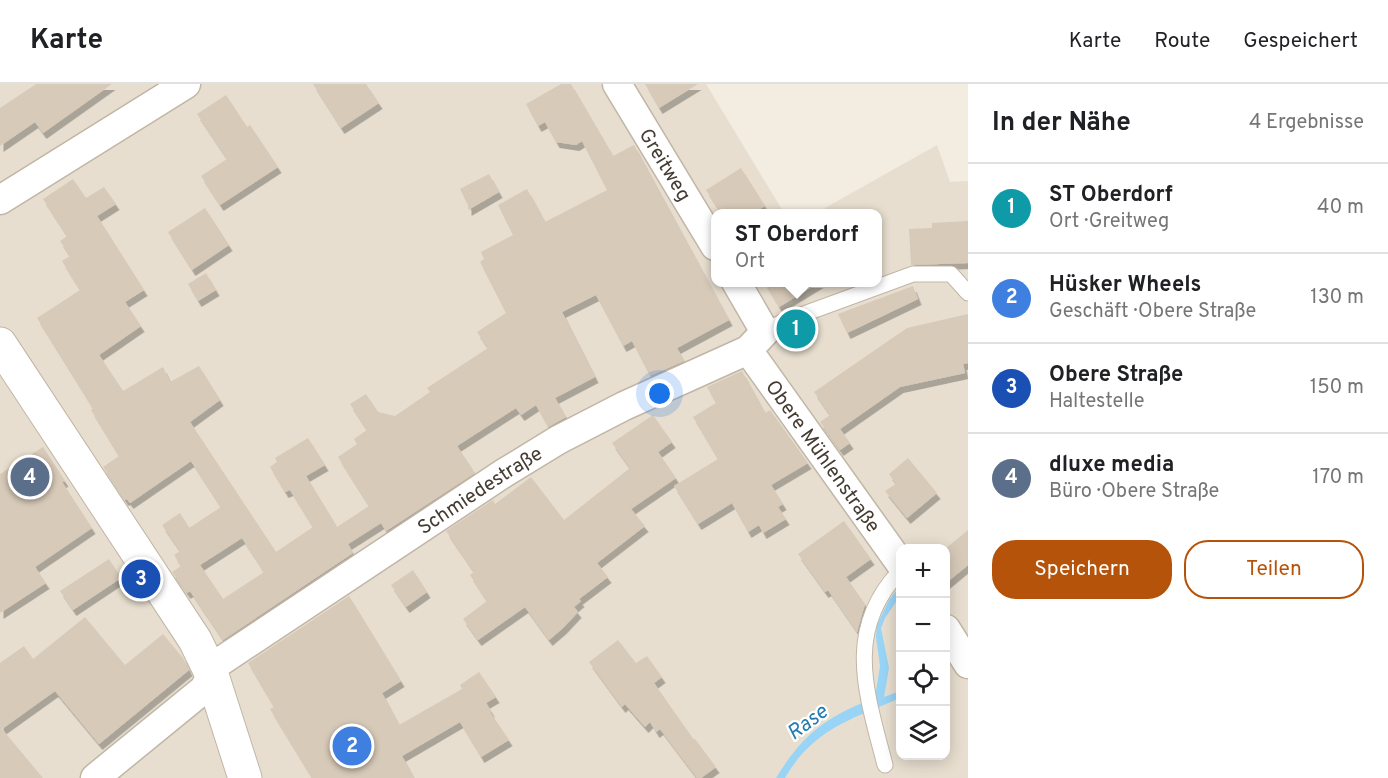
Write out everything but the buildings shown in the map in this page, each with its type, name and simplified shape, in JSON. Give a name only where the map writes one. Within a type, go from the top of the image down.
[{"type":"street","points":[[0,200],[186,84]]},
{"type":"street","name":"Greitweg","points":[[617,84],[711,239]]},
{"type":"street","points":[[738,287],[757,341]]},
{"type":"street","name":"Obere Mühlenstraße","points":[[757,341],[896,557]]},
{"type":"street","name":"Schmiedestraße","points":[[95,778],[204,689],[218,663],[494,480],[558,440],[757,341]]},
{"type":"street","points":[[0,344],[195,640],[212,675],[245,778]]},
{"type":"street","points":[[950,637],[968,664]]},
{"type":"lane","points":[[882,285],[913,274],[951,274],[968,293]]},
{"type":"lane","points":[[757,341],[782,322],[878,287]]},
{"type":"lane","points":[[885,765],[865,678],[865,633],[872,611],[886,586],[896,575]]},
{"type":"shaded area","points":[[0,84],[706,84],[782,209],[711,209],[711,287],[882,287],[882,209],[825,208],[937,145],[950,182],[968,181],[968,778],[0,778]]},
{"type":"water","points":[[896,591],[896,602],[881,628],[889,668],[884,697],[896,692],[896,700],[835,727],[808,748],[785,778],[776,778],[796,749],[818,728],[843,712],[875,698],[880,666],[876,637],[877,625]]},
{"type":"place","name":"ST Oberdorf","points":[[796,329]]},
{"type":"place","name":"dluxe media","points":[[30,477]]},
{"type":"place","name":"Obere Straße","points":[[141,579]]},
{"type":"place","name":"Hüsker Wheels","points":[[352,746]]},
{"type":"water label","name":"Rase","points":[[807,722]]}]
